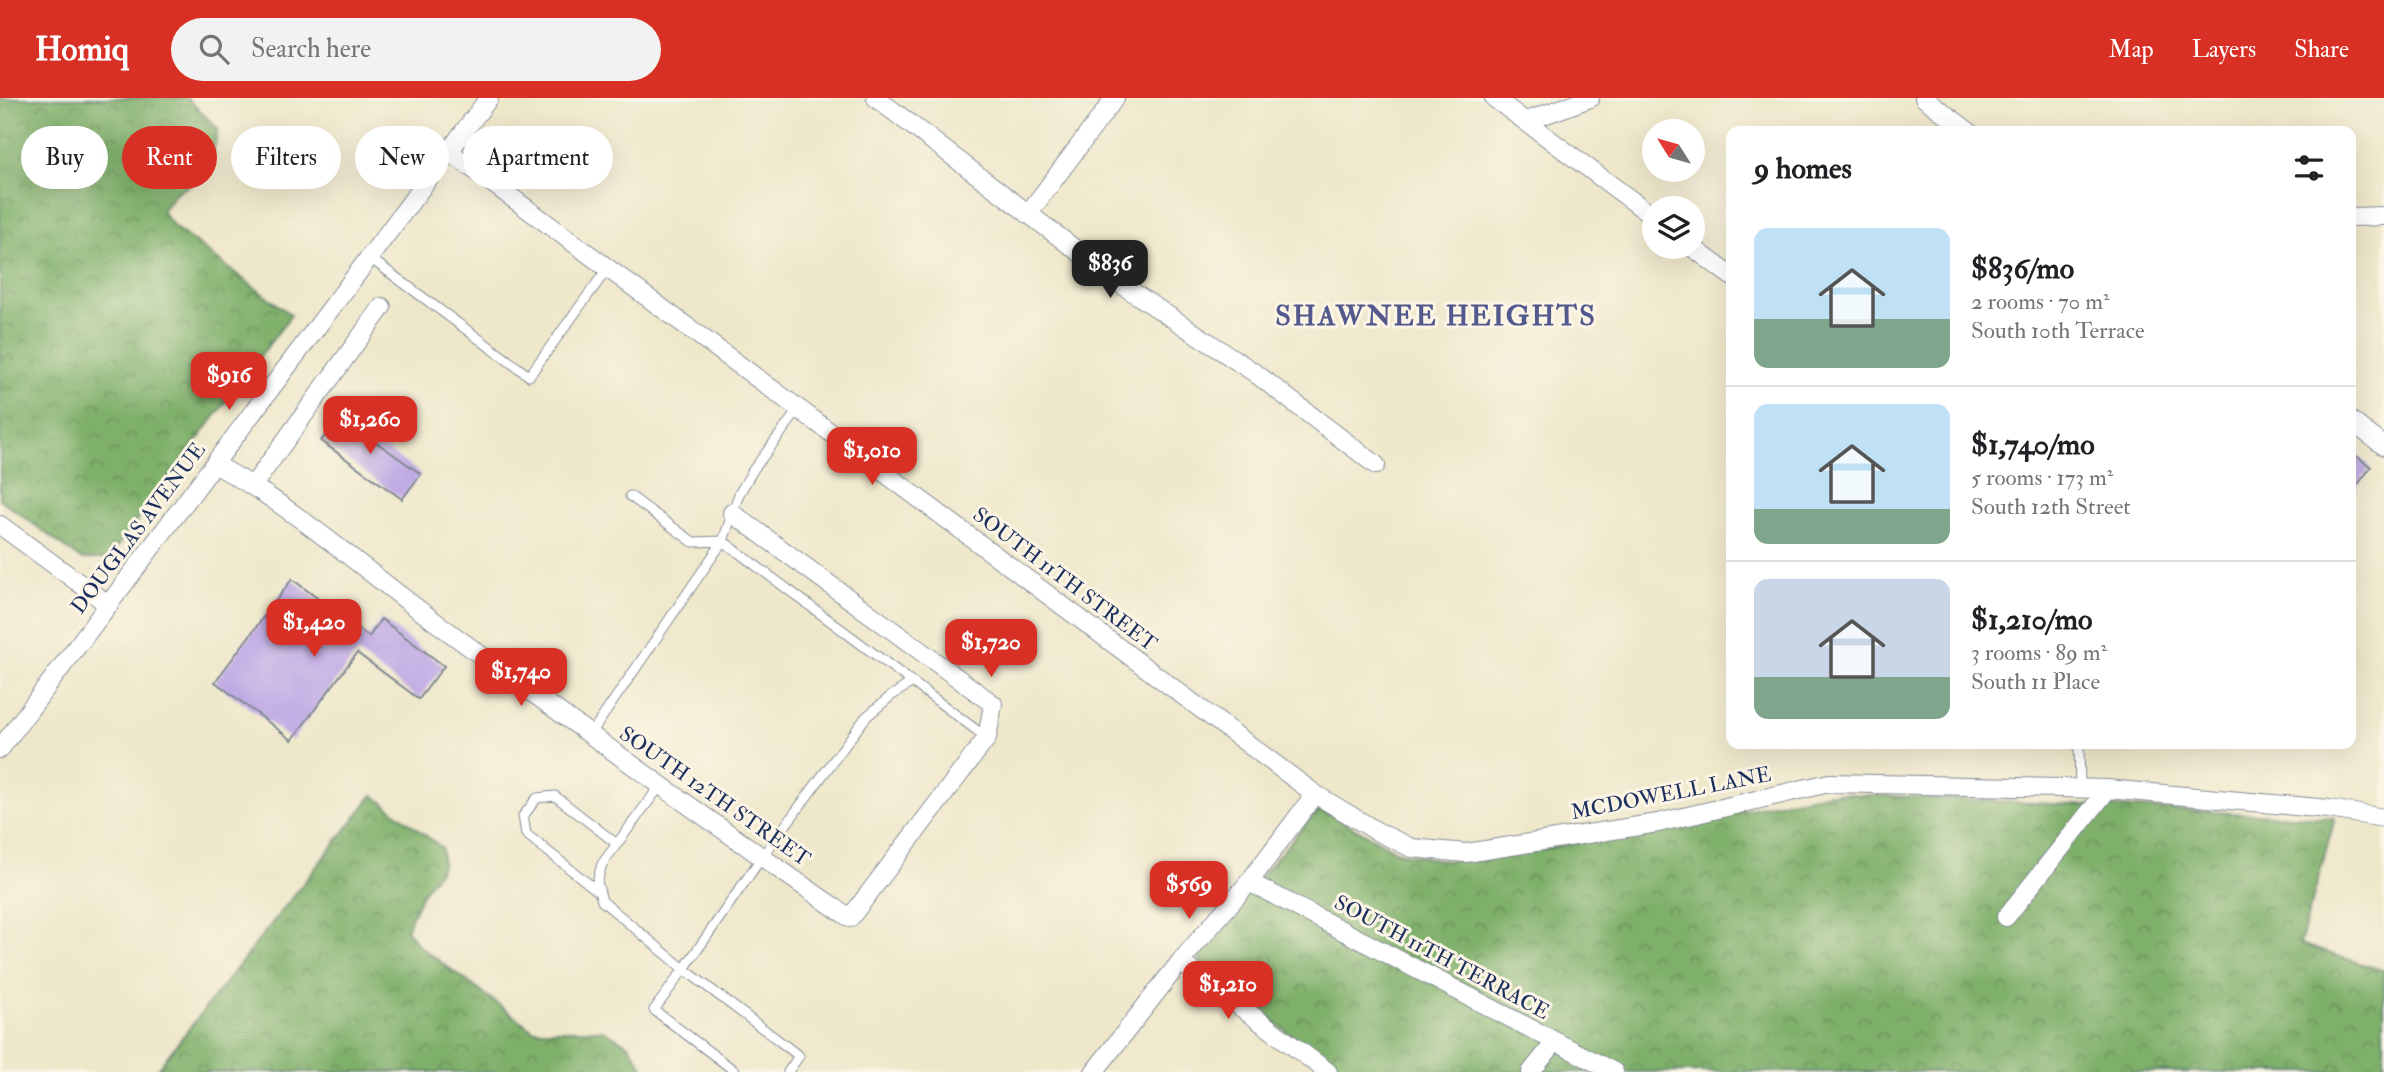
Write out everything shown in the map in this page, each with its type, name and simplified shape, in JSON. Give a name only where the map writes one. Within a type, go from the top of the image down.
[{"type":"street","name":"DOUGLAS AVENUE","points":[[0,749],[489,98]]},
{"type":"street","points":[[876,98],[1125,287],[1255,373],[1376,465]]},
{"type":"street","points":[[1028,214],[1115,98]]},
{"type":"street","points":[[1494,98],[1642,208]]},
{"type":"street","points":[[1527,121],[1590,98]]},
{"type":"street","points":[[1924,98],[1961,126]]},
{"type":"street","name":"SOUTH 11TH STREET","points":[[450,152],[1315,794]]},
{"type":"street","points":[[2356,214],[2367,199]]},
{"type":"street","points":[[2356,219],[2384,216]]},
{"type":"street","points":[[1705,257],[1726,272]]},
{"type":"street","points":[[254,484],[382,307]]},
{"type":"street","points":[[2356,425],[2384,446]]},
{"type":"street","name":"SOUTH 12TH STREET","points":[[214,464],[254,484],[421,611],[660,786],[850,918],[987,738]]},
{"type":"street","points":[[732,513],[993,704],[987,738]]},
{"type":"street","points":[[0,525],[109,605]]},
{"type":"street","name":"MCDOWELL LANE","points":[[1315,794],[1378,832],[1412,848],[1466,853],[1658,823],[1829,783],[2108,789],[2329,809],[2384,818]]},
{"type":"street","points":[[2006,917],[2108,789]]},
{"type":"street","points":[[1094,1072],[1180,962],[1249,882],[1315,794]]},
{"type":"street","name":"SOUTH 11TH TERRACE","points":[[1249,882],[1614,1072]]},
{"type":"street","points":[[1180,962],[1328,1072]]},
{"type":"street","points":[[1531,1072],[1555,1042]]},
{"type":"lane","points":[[370,258],[529,376],[608,268]]},
{"type":"lane","points":[[590,735],[723,541],[738,494],[799,409]]},
{"type":"lane","points":[[630,496],[694,542],[723,541],[987,738]]},
{"type":"lane","points":[[736,1072],[654,1010],[762,857],[866,717],[911,683]]},
{"type":"lane","points":[[2079,749],[2080,789]]},
{"type":"lane","points":[[660,786],[602,864],[597,882],[601,901],[684,969],[799,1056],[788,1072]]},
{"type":"lane","points":[[599,892],[526,834],[523,816],[537,798],[555,796],[617,844]]},
{"type":"green space","points":[[0,98],[187,98],[215,126],[122,126],[122,189],[182,189],[176,192],[162,211],[174,227],[291,315],[108,559],[81,559],[0,499]]},
{"type":"green space","points":[[1830,793],[2335,818],[2300,944],[2384,971],[2384,1072],[1339,1072],[1202,967],[1199,960],[1203,943],[1314,814],[1322,810],[1398,852],[1447,861],[1499,858]]},
{"type":"green space","points":[[373,795],[442,848],[442,866],[422,894],[406,929],[419,946],[533,1030],[603,1030],[629,1045],[646,1072],[155,1072]]},
{"type":"building","points":[[335,413],[421,474],[402,499],[321,441],[328,432],[325,425]]},
{"type":"building","points":[[2356,456],[2371,467],[2356,487]]},
{"type":"building","points":[[292,579],[369,637],[381,619],[444,666],[419,699],[357,653],[292,740],[215,682]]},
{"type":"district","name":"SHAWNEE HEIGHTS","points":[[1436,315]]}]
